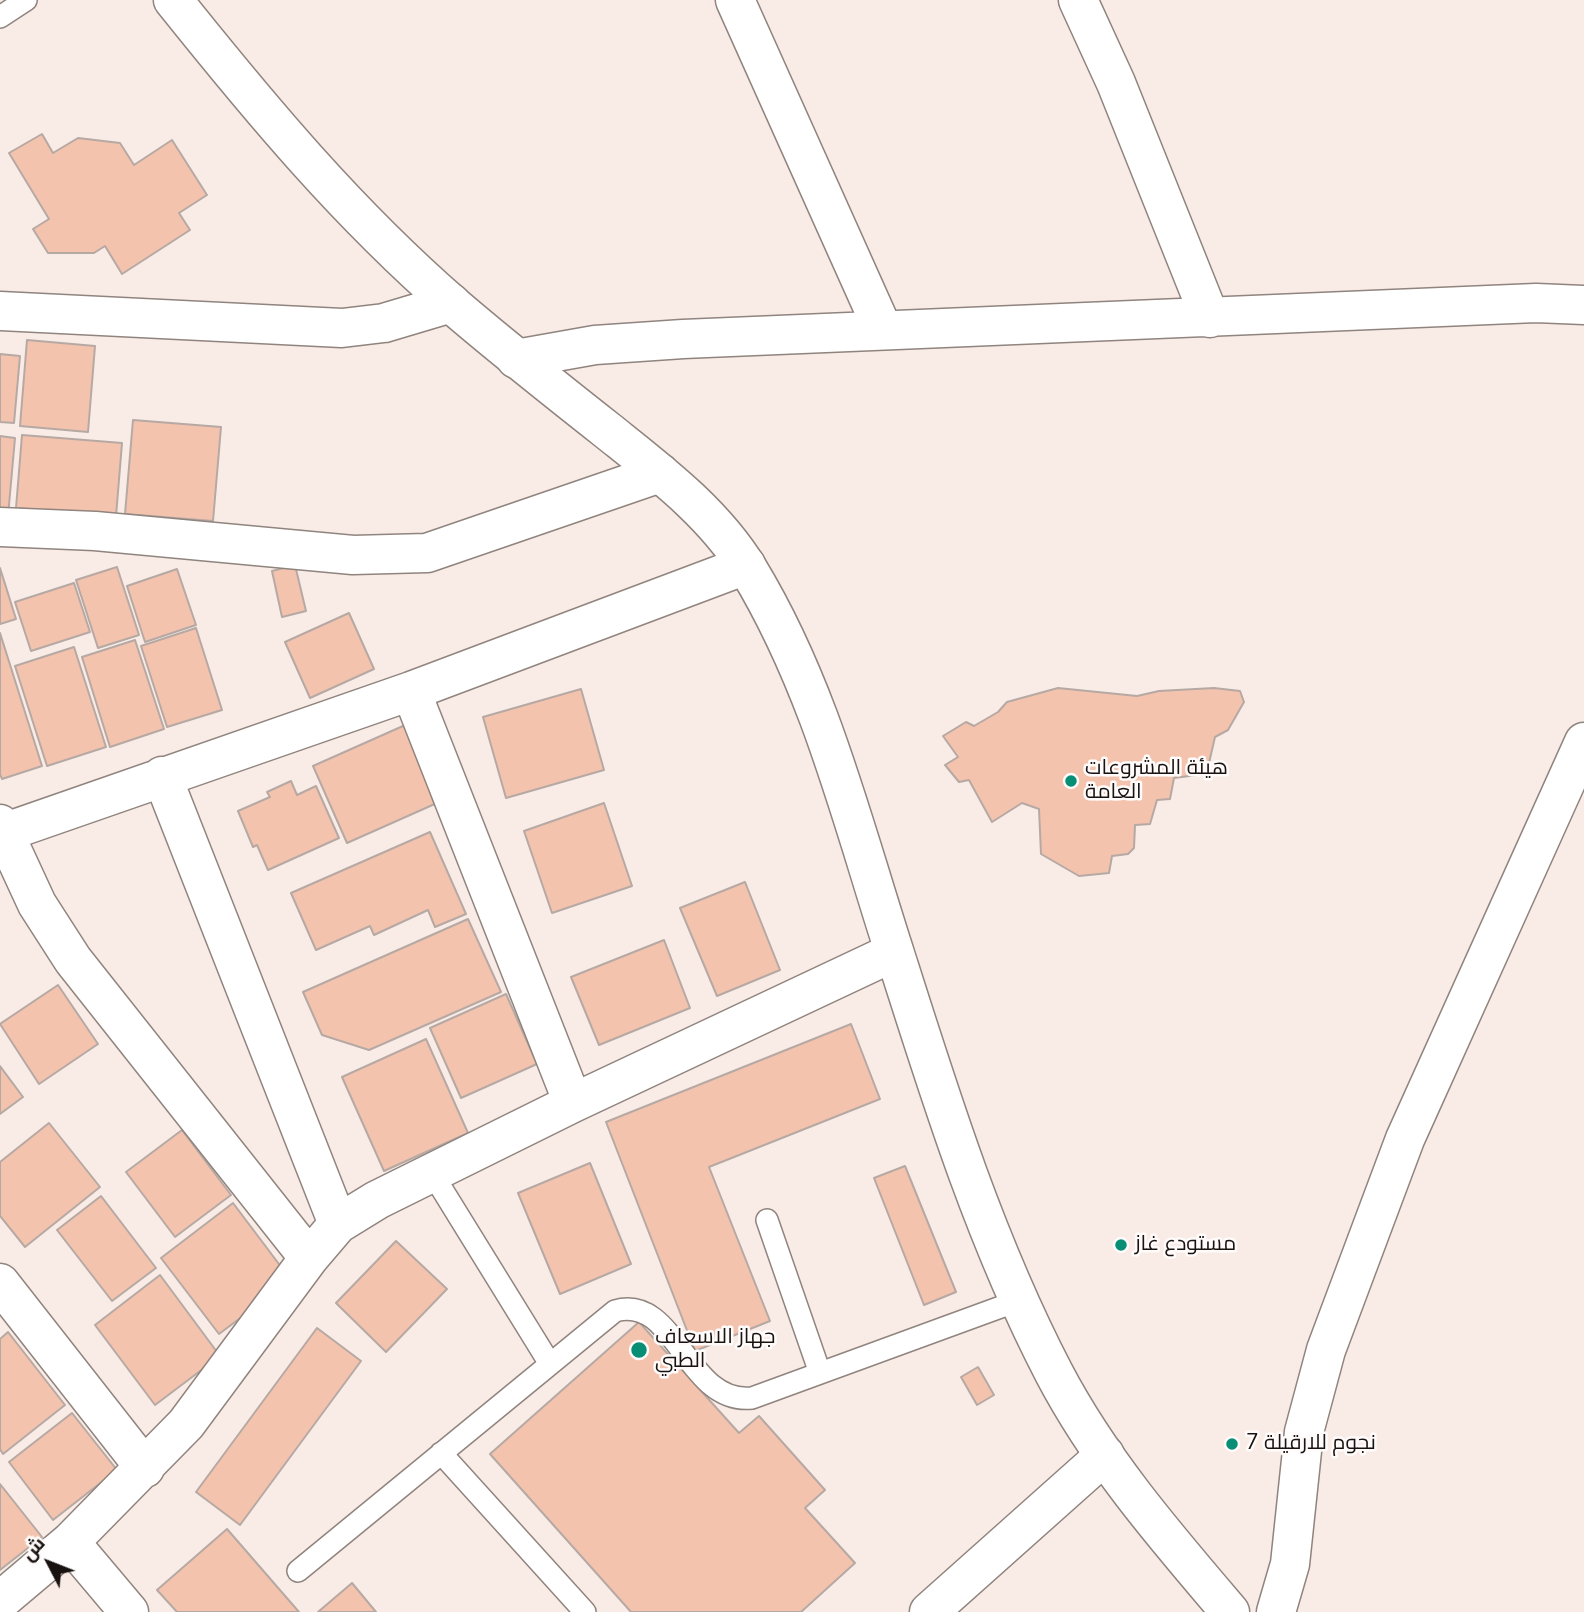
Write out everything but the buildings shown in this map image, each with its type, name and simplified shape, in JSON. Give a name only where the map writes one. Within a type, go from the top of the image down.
[{"type":"street","points":[[173,0],[277,130],[365,225],[516,359],[660,473],[726,538],[746,565],[778,621],[811,696],[838,771],[951,1130],[989,1234],[1056,1376],[1105,1455],[1165,1536],[1230,1612]]},
{"type":"street","points":[[735,0],[883,330]]},
{"type":"street","points":[[1078,0],[1116,83],[1210,318]]},
{"type":"street","points":[[0,311],[342,328],[383,323],[452,303]]},
{"type":"street","points":[[516,359],[595,345],[883,330],[1536,303],[1584,304]]},
{"type":"street","points":[[0,527],[96,531],[353,555],[427,553],[660,473]]},
{"type":"street","points":[[309,1258],[73,960],[37,904],[1,830],[411,691],[746,565]]},
{"type":"street","points":[[411,691],[573,1103]]},
{"type":"street","points":[[1276,1612],[1290,1564],[1304,1432],[1326,1350],[1405,1139],[1584,741]]},
{"type":"street","points":[[162,776],[338,1224]]},
{"type":"street","points":[[0,1601],[70,1542],[145,1468],[223,1378],[309,1258],[338,1224],[432,1173],[573,1103],[894,953]]},
{"type":"street","points":[[0,1283],[145,1468]]},
{"type":"street","points":[[929,1612],[1105,1455]]},
{"type":"street","points":[[70,1542],[129,1612]]},
{"type":"lane","points":[[0,17],[26,0]]},
{"type":"lane","points":[[432,1173],[550,1364]]},
{"type":"lane","points":[[767,1220],[820,1373]]},
{"type":"lane","points":[[298,1571],[615,1311],[628,1307],[642,1310],[654,1318],[712,1387],[726,1397],[752,1398],[1020,1300]]},
{"type":"lane","points":[[441,1453],[585,1612]]},
{"type":"place","name":"هيئة المشروعات العامة","points":[[1071,781]]},
{"type":"place","name":"مستودع غاز","points":[[1121,1245]]},
{"type":"place","name":"جهاز الاسعاف الطبي","points":[[639,1350]]},
{"type":"place","name":"7 نجوم للارقيلة","points":[[1232,1444]]}]
